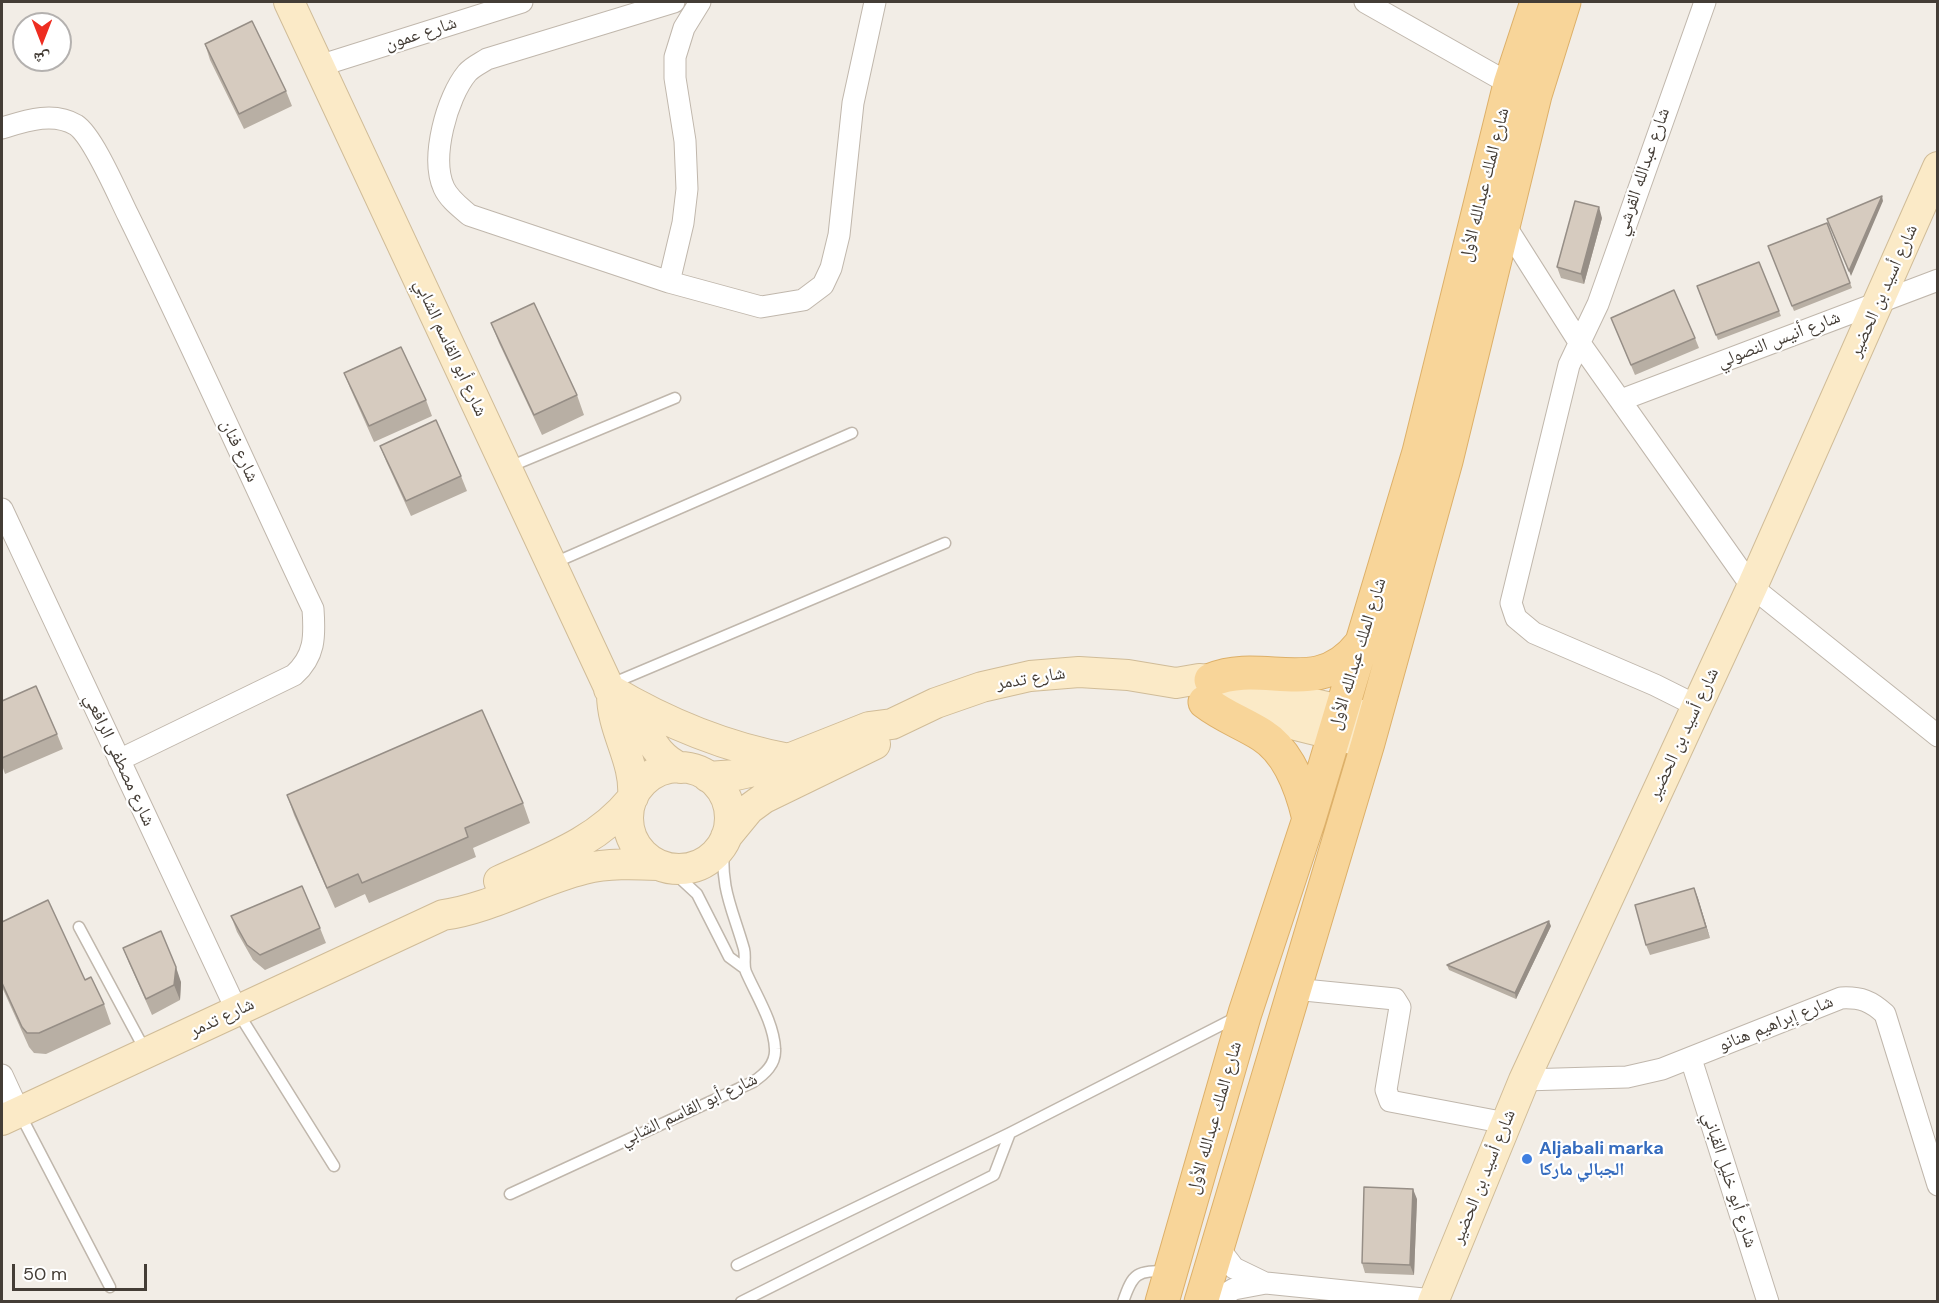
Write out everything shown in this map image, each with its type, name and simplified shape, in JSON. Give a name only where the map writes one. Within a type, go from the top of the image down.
[{"type":"main road","name":"شارع الملك عبدالله الأول","points":[[1201,1302],[1372,730],[1446,461],[1503,222],[1537,2]]},
{"type":"main road","name":"شارع الملك عبدالله الأول","points":[[1162,1302],[1245,1013],[1309,819],[1419,452],[1522,89],[1564,2]]},
{"type":"main road","points":[[1309,819],[1300,788],[1274,746],[1264,736],[1224,716],[1208,691],[1231,674],[1313,675],[1335,668],[1360,645]]},
{"type":"street","name":"شارع أبو القاسم الشابي","points":[[289,2],[610,689],[616,730],[631,770],[632,799]]},
{"type":"street","name":"شارع عمون","points":[[319,66],[522,2]]},
{"type":"street","points":[[674,2],[487,59],[468,72],[454,94],[442,126],[439,164],[443,187],[455,203],[469,215],[669,282],[761,307],[803,300],[823,285],[831,268],[839,235],[853,102],[875,2]]},
{"type":"street","points":[[669,282],[683,223],[687,189],[685,141],[675,78],[675,57],[684,28],[700,2]]},
{"type":"street","points":[[1365,2],[1522,89]]},
{"type":"street","name":"شارع عبدالله القرشي","points":[[1697,706],[1655,685],[1534,633],[1521,625],[1513,611],[1512,594],[1565,378],[1579,342],[1598,304],[1705,2]]},
{"type":"street","name":"شارع فنان","points":[[2,128],[36,118],[59,120],[77,126],[96,151],[169,298],[313,609],[315,634],[312,651],[306,664],[294,675],[119,760]]},
{"type":"street","name":"شارع أسيد بن الحضير","points":[[1433,1301],[1524,1080],[1752,587],[1938,167]]},
{"type":"street","points":[[1503,222],[1579,342],[1752,587],[1938,736]]},
{"type":"street","name":"شارع أنيس النصولي","points":[[1621,400],[1938,280]]},
{"type":"street","name":"شارع مصطفى الرافعي","points":[[2,509],[237,1011]]},
{"type":"street","name":"شارع تدمر","points":[[695,772],[750,773],[869,727],[892,724],[936,702],[982,687],[1030,676],[1079,672],[1128,675],[1176,683],[1199,679],[1208,691],[1372,730]]},
{"type":"street","name":"شارع أبو القاسم الشابي","points":[[610,689],[628,705],[660,755],[695,772]]},
{"type":"street","points":[[610,689],[666,721],[695,734],[757,753],[789,759]]},
{"type":"street","name":"شارع تدمر","points":[[725,839],[743,816],[764,798],[880,742],[892,724]]},
{"type":"street","points":[[666,769],[695,772],[726,800],[730,814],[725,839],[715,855],[702,864],[686,869],[664,867],[645,857],[632,838],[628,815],[632,799],[641,784],[652,775],[666,769]]},
{"type":"street","name":"شارع تدمر","points":[[10,1116],[443,915],[475,892],[590,838],[606,827],[632,799]]},
{"type":"street","name":"شارع تدمر","points":[[443,915],[477,908],[584,869],[621,864],[664,867]]},
{"type":"street","points":[[1294,989],[1395,999],[1400,1007],[1386,1090],[1390,1101],[1506,1123]]},
{"type":"street","name":"شارع إبراهيم هنانو","points":[[1524,1080],[1627,1077],[1662,1070],[1841,998],[1859,997],[1872,1003],[1885,1014],[1938,1185]]},
{"type":"street","name":"شارع أبو خليل القباني","points":[[1691,1059],[1768,1302]]},
{"type":"street","points":[[2,1075],[10,1116]]},
{"type":"street","points":[[1217,1246],[1234,1268],[1266,1283]]},
{"type":"street","points":[[1212,1302],[1234,1289],[1266,1283],[1433,1301]]},
{"type":"lane","points":[[506,468],[675,398]]},
{"type":"lane","points":[[551,565],[852,433]]},
{"type":"lane","points":[[610,689],[945,543]]},
{"type":"lane","name":"شارع أبو القاسم الشابي","points":[[510,1194],[753,1082],[765,1073],[774,1061],[776,1050],[772,1032],[744,968],[744,950],[723,883],[725,839]]},
{"type":"lane","name":"شارع أبو القاسم الشابي","points":[[664,867],[697,894],[729,957],[744,968]]},
{"type":"lane","points":[[79,927],[146,1052]]},
{"type":"lane","points":[[237,1011],[334,1166]]},
{"type":"lane","points":[[737,1265],[1010,1133],[1245,1013]]},
{"type":"lane","points":[[10,1116],[110,1287]]},
{"type":"lane","points":[[741,1302],[994,1175],[1010,1133]]},
{"type":"lane","points":[[1123,1302],[1129,1282],[1136,1275],[1145,1271],[1171,1271]]},
{"type":"building","points":[[252,21],[286,91],[239,114],[205,44]]},
{"type":"building","points":[[1882,196],[1849,271],[1827,219]]},
{"type":"building","points":[[1575,201],[1599,207],[1581,274],[1557,267]]},
{"type":"building","points":[[1827,223],[1850,283],[1792,306],[1768,246]]},
{"type":"building","points":[[1759,262],[1779,311],[1716,335],[1697,286]]},
{"type":"building","points":[[1674,290],[1695,338],[1631,365],[1611,318]]},
{"type":"building","points":[[534,303],[577,395],[534,415],[491,323]]},
{"type":"building","points":[[401,347],[426,400],[369,426],[344,373]]},
{"type":"building","points":[[436,420],[461,476],[406,501],[380,446]]},
{"type":"building","points":[[36,686],[57,734],[2,758],[2,701]]},
{"type":"building","points":[[482,710],[523,803],[465,828],[468,837],[362,883],[358,874],[327,888],[287,795]]},
{"type":"building","points":[[302,886],[320,928],[260,955],[247,945],[231,916]]},
{"type":"building","points":[[1694,888],[1706,927],[1646,945],[1635,905]]},
{"type":"building","points":[[48,900],[85,980],[91,977],[104,1004],[39,1033],[27,1033],[2,983],[2,922]]},
{"type":"building","points":[[1549,921],[1515,993],[1447,965]]},
{"type":"building","points":[[161,931],[176,967],[174,985],[146,999],[123,948]]},
{"type":"building","points":[[1364,1187],[1413,1189],[1410,1265],[1362,1263]]},
{"type":"place","name":"Aljabali marka الجبالي ماركا","points":[[1527,1159]]}]
